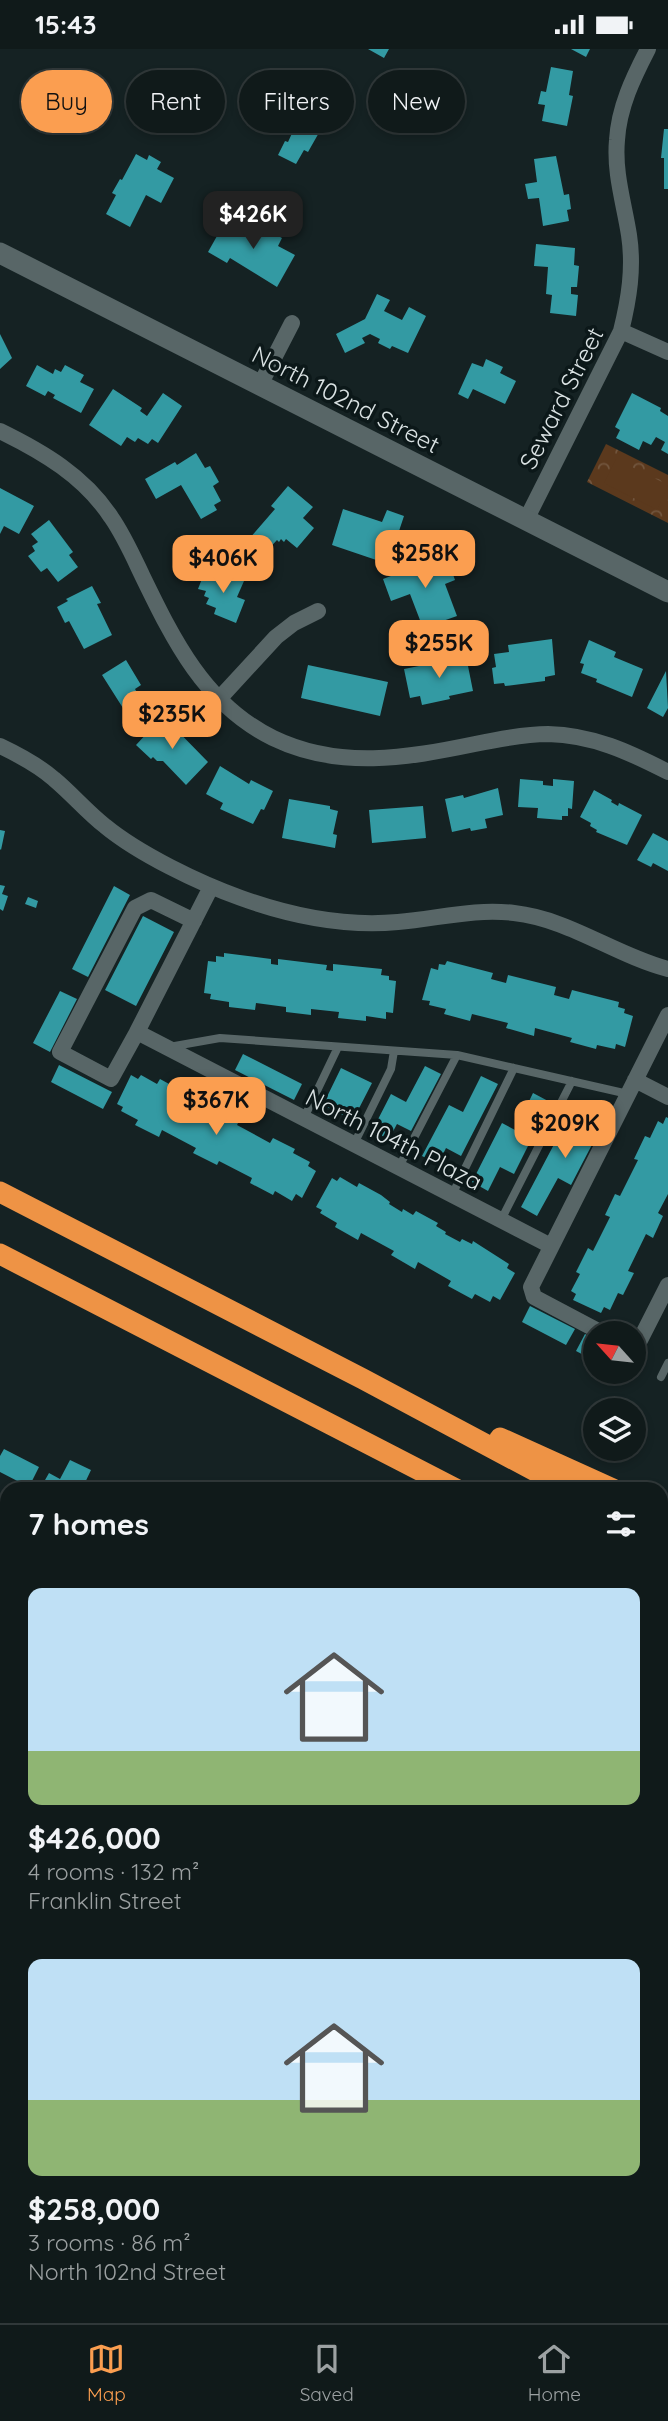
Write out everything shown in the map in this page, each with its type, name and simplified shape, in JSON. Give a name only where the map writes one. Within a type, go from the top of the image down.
[{"type":"highway","points":[[0,1192],[363,1379],[556,1482]]},
{"type":"highway","points":[[0,1254],[442,1482]]},
{"type":"highway","points":[[363,1379],[597,1482]]},
{"type":"main road","name":"North 102nd Street","points":[[0,253],[668,592]]},
{"type":"street","name":"Seward Street","points":[[526,520],[621,331],[628,300],[631,265],[629,233],[617,179],[617,140],[626,93],[648,49]]},
{"type":"street","points":[[260,385],[292,323]]},
{"type":"street","points":[[621,331],[668,352]]},
{"type":"street","points":[[0,431],[63,466],[91,491],[125,541],[184,656],[218,700],[274,739],[311,752],[338,757],[390,759],[529,735],[564,735],[612,745],[668,772]]},
{"type":"street","points":[[218,700],[276,637],[294,623],[318,611]]},
{"type":"street","points":[[0,746],[36,765],[93,817],[116,834],[211,887],[288,913],[336,921],[389,923],[470,911],[515,913],[551,921],[627,955],[668,969]]},
{"type":"street","points":[[194,921],[151,899],[135,908],[60,1052],[111,1079],[194,921],[211,887]]},
{"type":"street","points":[[583,1323],[534,1297],[531,1287],[668,1015]]},
{"type":"street","name":"North 104th Plaza","points":[[136,1032],[551,1246]]},
{"type":"street","points":[[632,1087],[668,1097]]},
{"type":"street","points":[[646,1328],[668,1285]]},
{"type":"lane","points":[[167,1047],[220,1038],[457,1055],[572,1081],[632,1087]]},
{"type":"lane","points":[[304,1118],[338,1047]]},
{"type":"lane","points":[[354,1144],[391,1069],[394,1051]]},
{"type":"lane","points":[[400,1167],[457,1055]]},
{"type":"lane","points":[[452,1195],[514,1068]]},
{"type":"lane","points":[[501,1220],[572,1081]]},
{"type":"lane","points":[[661,1377],[668,1363]]},
{"type":"green space","points":[[606,444],[668,475],[668,523],[587,482]]},
{"type":"green space","points":[[616,459],[668,485],[657,510],[604,483]]},
{"type":"building","points":[[368,49],[389,49],[384,58]]},
{"type":"building","points":[[571,49],[590,49],[586,57]]},
{"type":"building","points":[[551,67],[573,71],[569,95],[573,96],[567,126],[542,121],[545,105],[538,104],[541,91],[546,92]]},
{"type":"building","points":[[664,129],[668,129],[668,189],[664,189],[664,158],[661,158]]},
{"type":"building","points":[[292,133],[319,133],[308,152],[304,150],[296,164],[278,155],[285,141],[288,142]]},
{"type":"building","points":[[136,154],[147,160],[149,155],[161,162],[157,169],[174,178],[161,203],[146,195],[130,227],[106,214],[116,195],[112,193]]},
{"type":"building","points":[[556,156],[564,195],[569,194],[569,221],[543,226],[539,198],[528,199],[525,184],[537,182],[534,159]]},
{"type":"building","points":[[226,220],[251,234],[257,224],[282,238],[278,246],[295,255],[277,287],[230,258],[227,263],[208,252]]},
{"type":"building","points":[[536,244],[575,248],[574,265],[579,266],[577,287],[571,287],[571,294],[578,295],[576,316],[550,313],[552,295],[546,294],[548,267],[534,266]]},
{"type":"building","points":[[377,294],[390,300],[384,311],[402,320],[409,307],[426,316],[408,353],[378,343],[380,339],[370,334],[362,338],[365,343],[345,353],[336,334],[365,319]]},
{"type":"building","points":[[0,334],[12,358],[0,369]]},
{"type":"building","points":[[486,359],[503,367],[500,373],[516,381],[505,404],[473,389],[468,399],[458,394],[472,363],[483,367]]},
{"type":"building","points":[[37,365],[53,374],[55,369],[61,372],[65,365],[84,375],[80,382],[94,389],[81,413],[53,398],[55,395],[48,391],[45,396],[26,386]]},
{"type":"building","points":[[113,389],[142,408],[140,411],[147,416],[163,393],[182,406],[158,443],[152,439],[148,444],[138,438],[135,442],[127,437],[121,446],[89,425]]},
{"type":"building","points":[[632,393],[661,408],[660,411],[668,416],[668,454],[661,450],[665,442],[656,437],[651,445],[643,441],[639,450],[616,438],[620,430],[615,427]]},
{"type":"building","points":[[196,453],[205,468],[210,466],[219,482],[213,486],[221,501],[214,505],[217,510],[201,519],[181,485],[156,499],[145,479]]},
{"type":"building","points":[[288,486],[313,507],[303,518],[314,528],[297,548],[286,539],[284,542],[281,539],[265,553],[249,539],[275,509],[271,506]]},
{"type":"building","points":[[0,488],[34,506],[19,534],[4,526],[0,534]]},
{"type":"building","points":[[343,509],[382,522],[387,510],[404,516],[388,564],[332,545]]},
{"type":"building","points":[[49,520],[73,552],[69,555],[78,567],[58,582],[47,568],[41,572],[28,556],[35,551],[32,546],[38,542],[31,534]]},
{"type":"building","points":[[434,555],[438,567],[449,563],[455,580],[445,584],[457,616],[423,628],[410,594],[391,601],[383,579],[404,571],[402,566]]},
{"type":"building","points":[[205,571],[222,577],[224,573],[244,581],[237,597],[245,600],[236,623],[214,614],[216,608],[206,604],[209,598],[204,596],[206,591],[198,589]]},
{"type":"building","points":[[92,586],[101,603],[97,604],[112,635],[84,649],[69,621],[65,623],[57,607],[68,601],[66,599]]},
{"type":"building","points":[[552,639],[555,675],[545,677],[545,681],[505,686],[504,683],[494,684],[494,654],[509,652],[508,645]]},
{"type":"building","points":[[589,640],[616,652],[614,657],[643,669],[632,697],[581,673],[584,664],[580,663]]},
{"type":"building","points":[[438,656],[439,662],[466,656],[473,691],[422,705],[420,696],[410,698],[404,669],[424,665],[423,660]]},
{"type":"building","points":[[126,660],[141,685],[135,689],[145,706],[128,716],[102,675]]},
{"type":"building","points":[[308,665],[388,682],[380,716],[301,698]]},
{"type":"building","points":[[666,671],[668,708],[663,717],[647,708]]},
{"type":"building","points":[[163,716],[208,762],[186,785],[163,761],[157,761],[153,757],[151,759],[136,745]]},
{"type":"building","points":[[220,766],[249,784],[251,780],[273,791],[264,810],[261,809],[253,824],[220,809],[223,803],[206,794]]},
{"type":"building","points":[[520,779],[543,781],[543,785],[553,786],[553,779],[574,781],[572,809],[568,808],[568,816],[562,816],[562,820],[537,818],[538,808],[518,807]]},
{"type":"building","points":[[498,788],[503,815],[485,819],[487,828],[452,832],[445,799],[463,795],[464,798]]},
{"type":"building","points":[[594,790],[618,806],[619,803],[642,815],[627,845],[596,832],[597,830],[590,826],[591,823],[580,817]]},
{"type":"building","points":[[289,799],[330,806],[330,809],[338,811],[333,834],[337,835],[335,848],[282,838]]},
{"type":"building","points":[[423,806],[426,838],[372,843],[369,810]]},
{"type":"building","points":[[0,830],[5,831],[1,850],[0,849]]},
{"type":"building","points":[[653,833],[668,841],[668,871],[653,863],[651,867],[637,860]]},
{"type":"building","points":[[0,885],[5,886],[2,894],[8,896],[3,911],[0,909]]},
{"type":"building","points":[[114,886],[130,895],[88,977],[72,969]]},
{"type":"building","points":[[28,897],[38,901],[36,908],[25,904]]},
{"type":"building","points":[[143,916],[174,932],[136,1006],[105,990]]},
{"type":"building","points":[[224,953],[271,959],[271,964],[278,965],[278,959],[327,965],[326,970],[333,971],[333,964],[382,969],[381,975],[396,981],[393,1013],[386,1012],[386,1019],[366,1016],[366,1021],[338,1018],[339,1012],[311,1009],[311,1015],[286,1012],[286,1007],[256,1003],[255,1010],[229,1007],[229,1002],[210,999],[211,994],[204,993],[208,961],[216,962],[216,956],[224,957]]},
{"type":"building","points":[[447,961],[493,973],[491,979],[506,983],[508,975],[556,987],[554,995],[569,999],[572,990],[619,1002],[618,1007],[625,1009],[624,1013],[633,1016],[625,1047],[616,1044],[615,1049],[597,1045],[596,1049],[570,1042],[572,1038],[535,1028],[534,1036],[506,1028],[508,1023],[472,1014],[470,1021],[444,1014],[446,1009],[429,1005],[430,1001],[422,1000],[431,968],[438,970],[439,964],[445,965]]},
{"type":"building","points":[[60,991],[77,999],[50,1052],[33,1043]]},
{"type":"building","points":[[243,1054],[302,1084],[294,1100],[235,1070]]},
{"type":"building","points":[[59,1065],[112,1092],[103,1109],[51,1082]]},
{"type":"building","points":[[425,1066],[441,1074],[411,1131],[397,1124],[389,1139],[372,1131],[391,1094],[406,1102]]},
{"type":"building","points":[[341,1068],[372,1083],[353,1120],[323,1105]]},
{"type":"building","points":[[131,1075],[138,1079],[141,1075],[157,1084],[160,1079],[182,1091],[180,1095],[215,1113],[217,1109],[239,1121],[237,1125],[270,1143],[273,1138],[295,1149],[293,1153],[310,1162],[308,1166],[316,1171],[302,1198],[296,1194],[292,1201],[275,1191],[273,1195],[250,1183],[252,1178],[219,1161],[217,1165],[193,1153],[196,1148],[162,1130],[159,1137],[135,1125],[138,1120],[121,1111],[123,1107],[117,1104]]},
{"type":"building","points":[[481,1076],[498,1084],[461,1156],[446,1148],[438,1164],[422,1156],[449,1105],[463,1112]]},
{"type":"building","points":[[533,1093],[550,1102],[514,1174],[500,1167],[488,1191],[472,1182],[502,1123],[515,1130]]},
{"type":"building","points":[[592,1104],[609,1112],[571,1185],[558,1178],[537,1216],[521,1207],[560,1133],[573,1140]]},
{"type":"building","points":[[666,1117],[668,1194],[658,1213],[663,1216],[653,1238],[646,1234],[628,1271],[634,1273],[623,1295],[618,1293],[610,1310],[604,1307],[601,1313],[573,1300],[576,1294],[571,1291],[580,1274],[576,1272],[588,1248],[593,1251],[610,1217],[605,1215],[615,1194],[620,1196],[638,1160],[634,1159],[645,1136],[650,1138],[658,1121],[663,1124]]},
{"type":"building","points":[[340,1177],[357,1187],[359,1183],[381,1195],[402,1212],[403,1209],[413,1215],[416,1211],[438,1223],[436,1226],[446,1232],[445,1234],[460,1242],[462,1239],[472,1244],[473,1241],[509,1264],[507,1268],[515,1273],[500,1300],[493,1296],[490,1302],[475,1294],[472,1299],[448,1286],[451,1281],[418,1262],[415,1269],[391,1255],[394,1251],[361,1233],[358,1240],[335,1227],[337,1223],[320,1213],[322,1210],[316,1207],[332,1178],[337,1181]]},
{"type":"building","points":[[530,1306],[575,1329],[566,1345],[522,1322]]},
{"type":"building","points":[[583,1338],[583,1355],[576,1351]]},
{"type":"building","points":[[4,1449],[39,1467],[32,1482],[19,1482],[0,1472],[0,1456]]},
{"type":"building","points":[[70,1460],[91,1470],[85,1482],[44,1482],[49,1473],[60,1479]]}]
